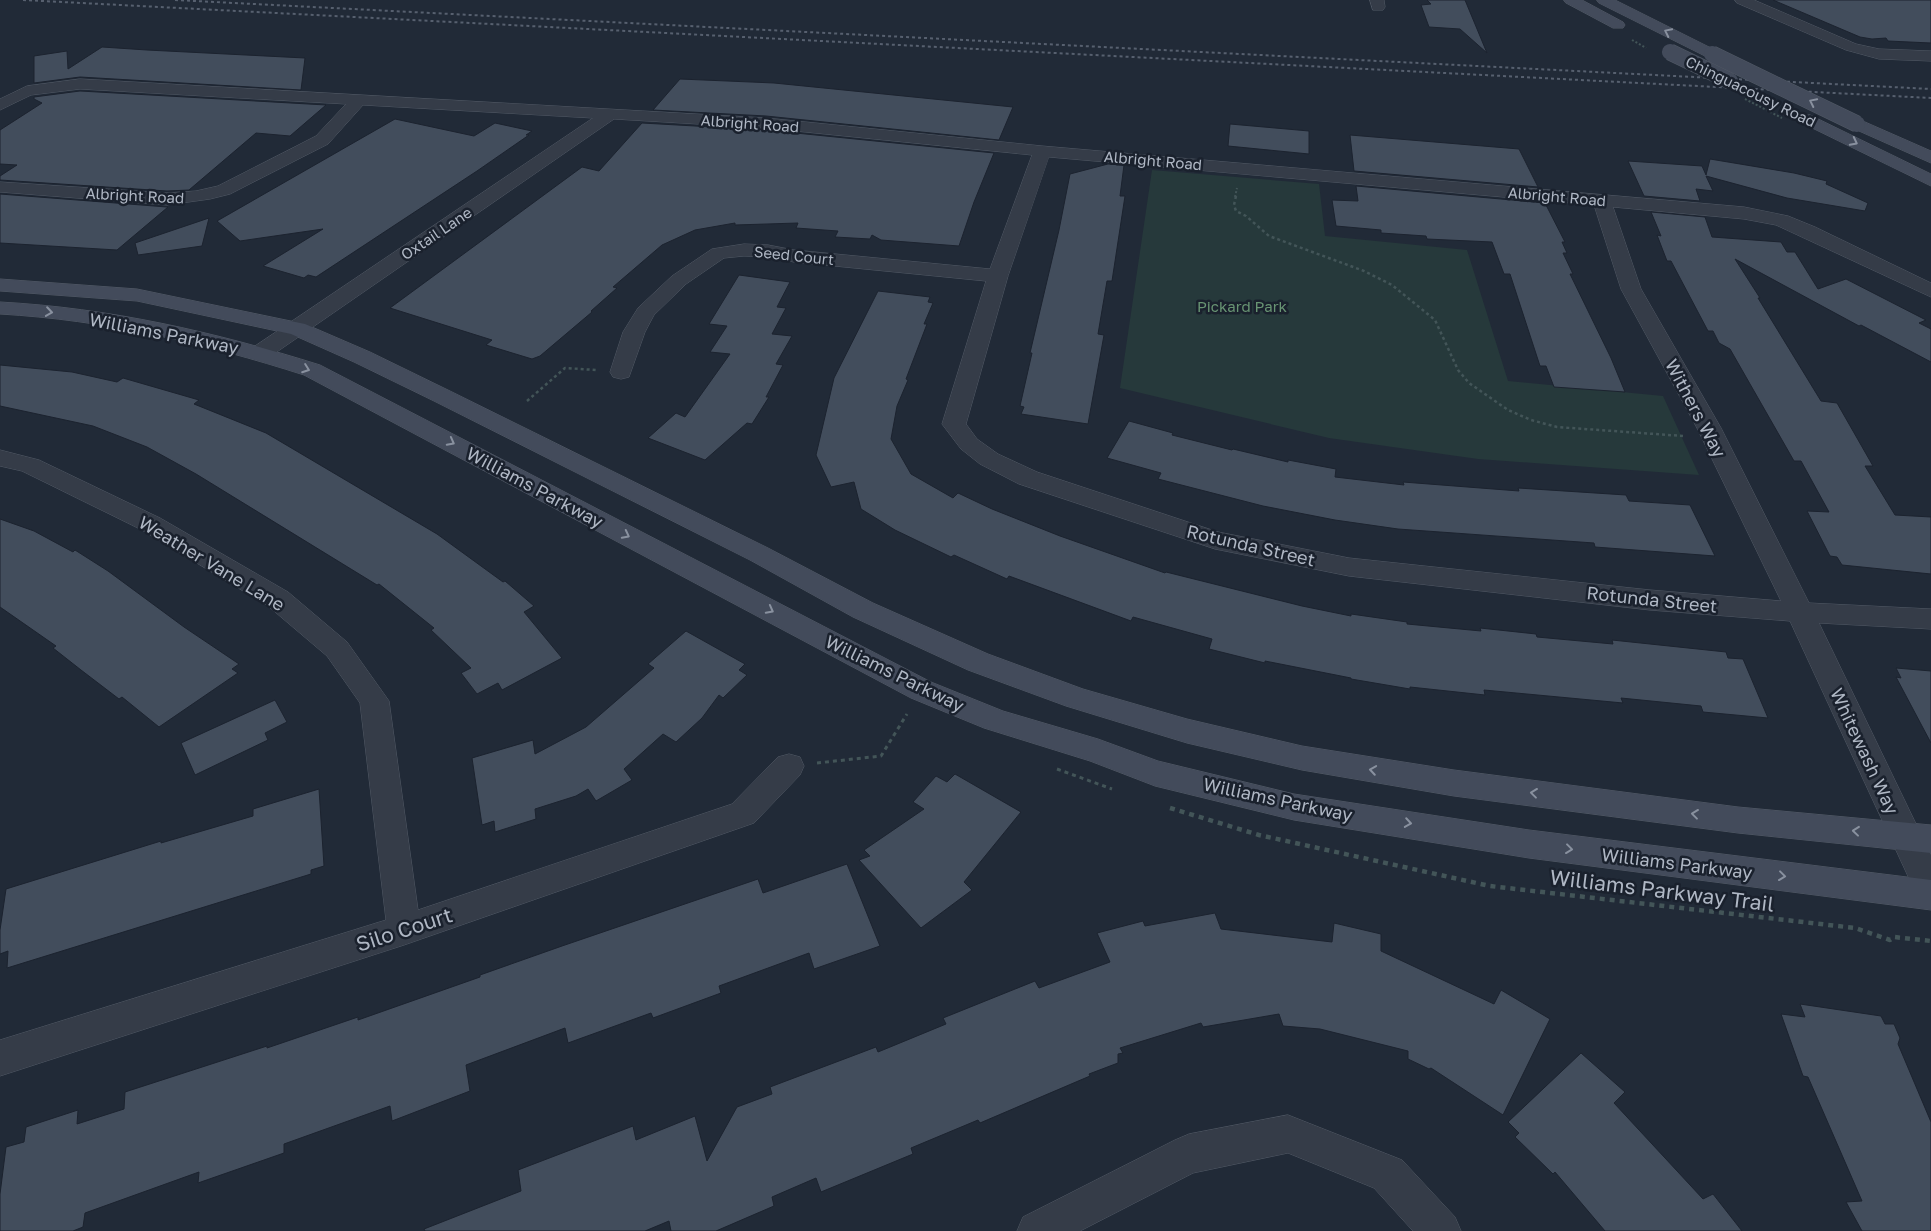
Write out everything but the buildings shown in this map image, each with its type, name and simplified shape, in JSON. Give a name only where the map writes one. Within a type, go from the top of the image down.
[{"type":"main road","points":[[1571,0],[1630,31]]},
{"type":"main road","name":"Chinguacousy Road","points":[[1604,0],[1712,54],[1931,158]]},
{"type":"main road","name":"Chinguacousy Road","points":[[1654,44],[1740,86]]},
{"type":"main road","name":"Chinguacousy Road","points":[[1793,112],[1931,181]]},
{"type":"main road","name":"Williams Parkway","points":[[0,285],[137,295],[297,329],[362,357],[586,467],[759,554],[863,610],[978,662],[1076,698],[1187,731],[1312,760],[1454,783],[1738,820],[1918,838]]},
{"type":"main road","name":"Williams Parkway","points":[[0,308],[26,309],[119,321],[213,340],[312,370],[920,690],[995,720],[1098,751],[1155,772],[1294,807],[1539,845],[1931,895]]},
{"type":"street","points":[[1742,0],[1851,47],[1879,54],[1931,56]]},
{"type":"street","name":"Albright Road","points":[[0,105],[28,91],[80,84],[612,113],[766,123],[1042,150],[1744,213],[1781,220],[1808,231],[1931,291]]},
{"type":"street","name":"Albright Road","points":[[0,187],[167,199],[184,199],[208,195],[224,190],[322,140],[359,100]]},
{"type":"street","name":"Oxtail Lane","points":[[260,353],[612,113]]},
{"type":"street","name":"Rotunda Street","points":[[1042,150],[998,276],[954,424],[969,444],[983,454],[1028,478],[1215,540],[1349,567],[1650,600],[1800,612]]},
{"type":"street","name":"Withers Way","points":[[1600,200],[1631,289],[1714,439],[1800,612]]},
{"type":"street","name":"Seed Court","points":[[621,372],[634,332],[645,312],[679,280],[719,252],[768,251],[794,256],[998,276]]},
{"type":"street","name":"Weather Vane Lane","points":[[0,458],[30,466],[151,524],[278,599],[338,649],[374,701],[404,930]]},
{"type":"street","points":[[1800,612],[1931,619]]},
{"type":"street","name":"Whitewash Way","points":[[1800,612],[1918,838],[1931,890]]},
{"type":"street","name":"Silo Court","points":[[0,1058],[404,930],[743,814],[789,766]]},
{"type":"street","points":[[1037,1231],[1189,1154],[1288,1134],[1388,1174],[1441,1231]]},
{"type":"path","points":[[1239,168],[1234,205],[1236,211],[1246,216],[1269,236],[1364,271],[1392,285],[1435,320],[1458,370],[1469,383],[1508,410],[1531,420],[1557,427],[1714,439]]},
{"type":"path","points":[[527,401],[548,386],[565,368],[621,372]]},
{"type":"path","points":[[789,766],[881,756],[920,690]]},
{"type":"path","name":"Williams Parkway Trail","points":[[1387,864],[1490,886],[1856,928],[1890,940],[1894,937],[1931,941]]},
{"type":"green space","name":"Pickard Park","points":[[1152,170],[1319,184],[1325,236],[1467,250],[1508,381],[1663,396],[1699,475],[1478,459],[1329,438],[1120,388]]},
{"type":"railway","points":[[23,0],[1931,98]]},
{"type":"railway","points":[[175,0],[1931,89]]}]
